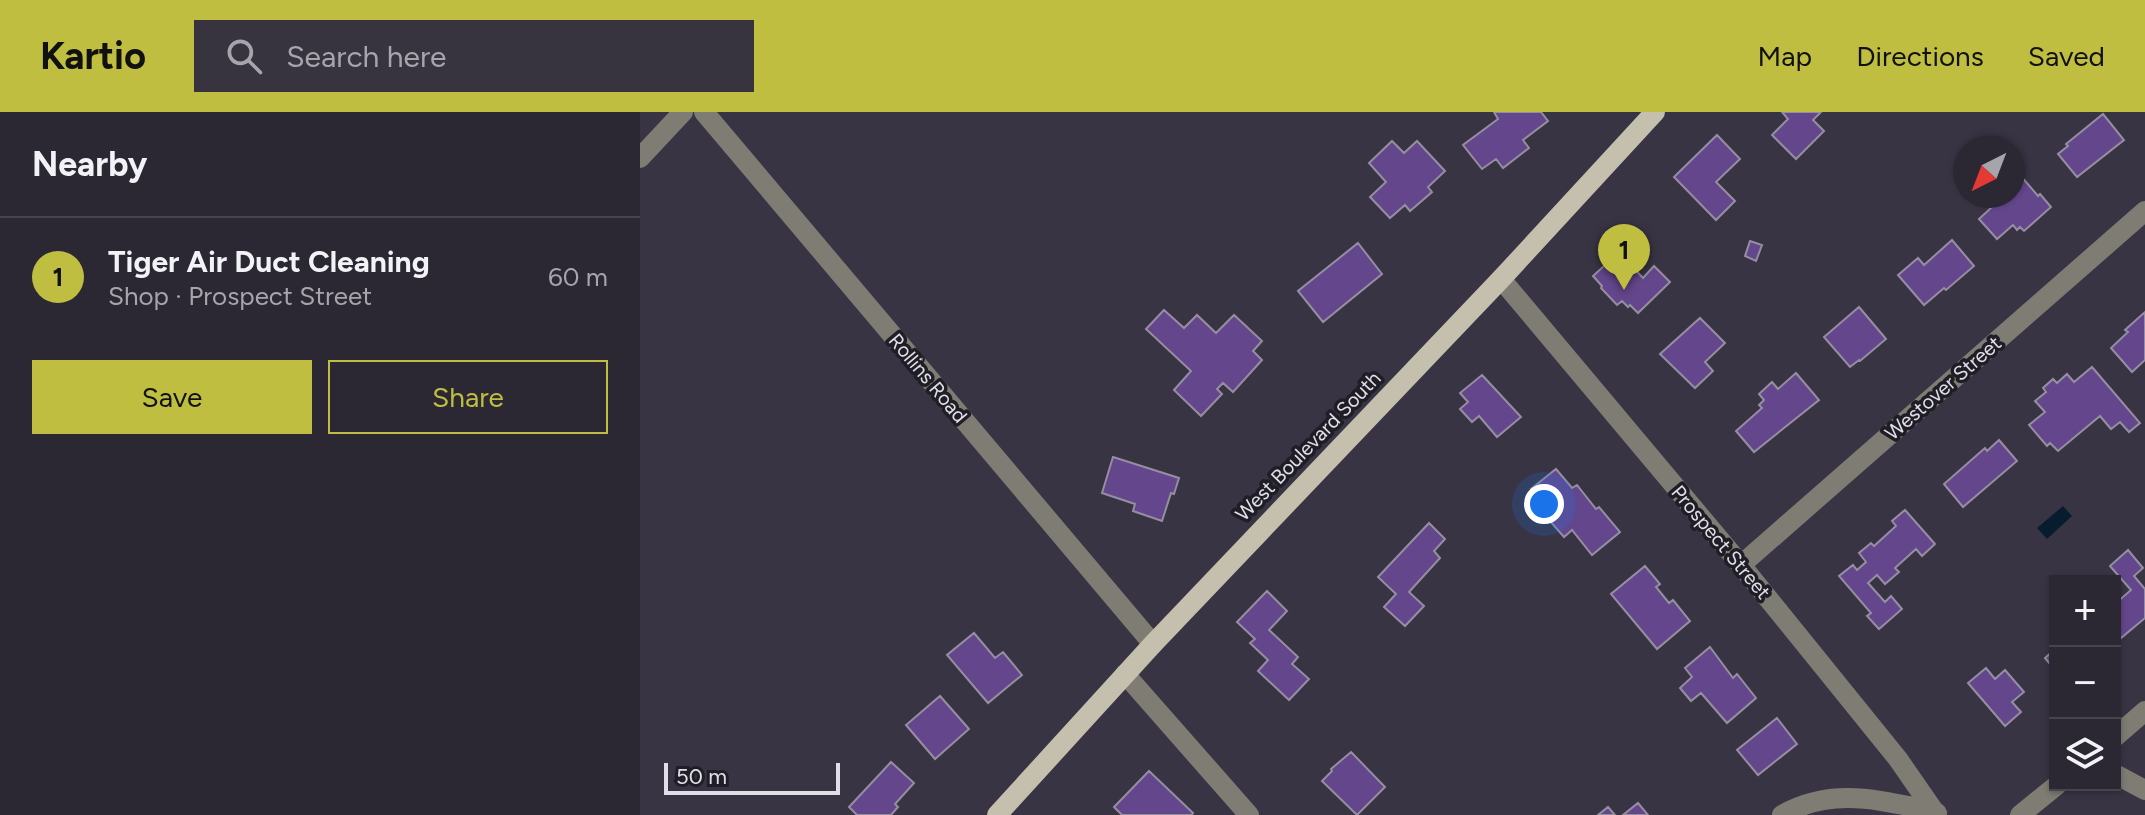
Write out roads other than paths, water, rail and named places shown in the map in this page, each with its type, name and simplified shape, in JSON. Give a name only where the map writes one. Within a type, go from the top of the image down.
[{"type":"main road","name":"West Boulevard South","points":[[997,815],[1153,644],[1501,279],[1655,112]]},
{"type":"street","points":[[640,158],[683,112]]},
{"type":"street","name":"Rollins Road","points":[[704,112],[1153,644]]},
{"type":"street","name":"Westover Street","points":[[1741,565],[2145,211]]},
{"type":"street","name":"Prospect Street","points":[[1501,279],[1741,565],[1898,759],[1937,813]]},
{"type":"street","points":[[1125,674],[1249,815]]},
{"type":"street","points":[[2121,732],[2145,711]]},
{"type":"street","points":[[2121,777],[2145,790]]},
{"type":"street","points":[[2020,815],[2050,791]]},
{"type":"street","points":[[1782,815],[1822,800],[1854,797],[1937,813]]},
{"type":"water","points":[[2063,506],[2072,516],[2047,539],[2037,528]]},
{"type":"place","name":"Tiger Air Duct Cleaning","points":[[1624,290]]}]
